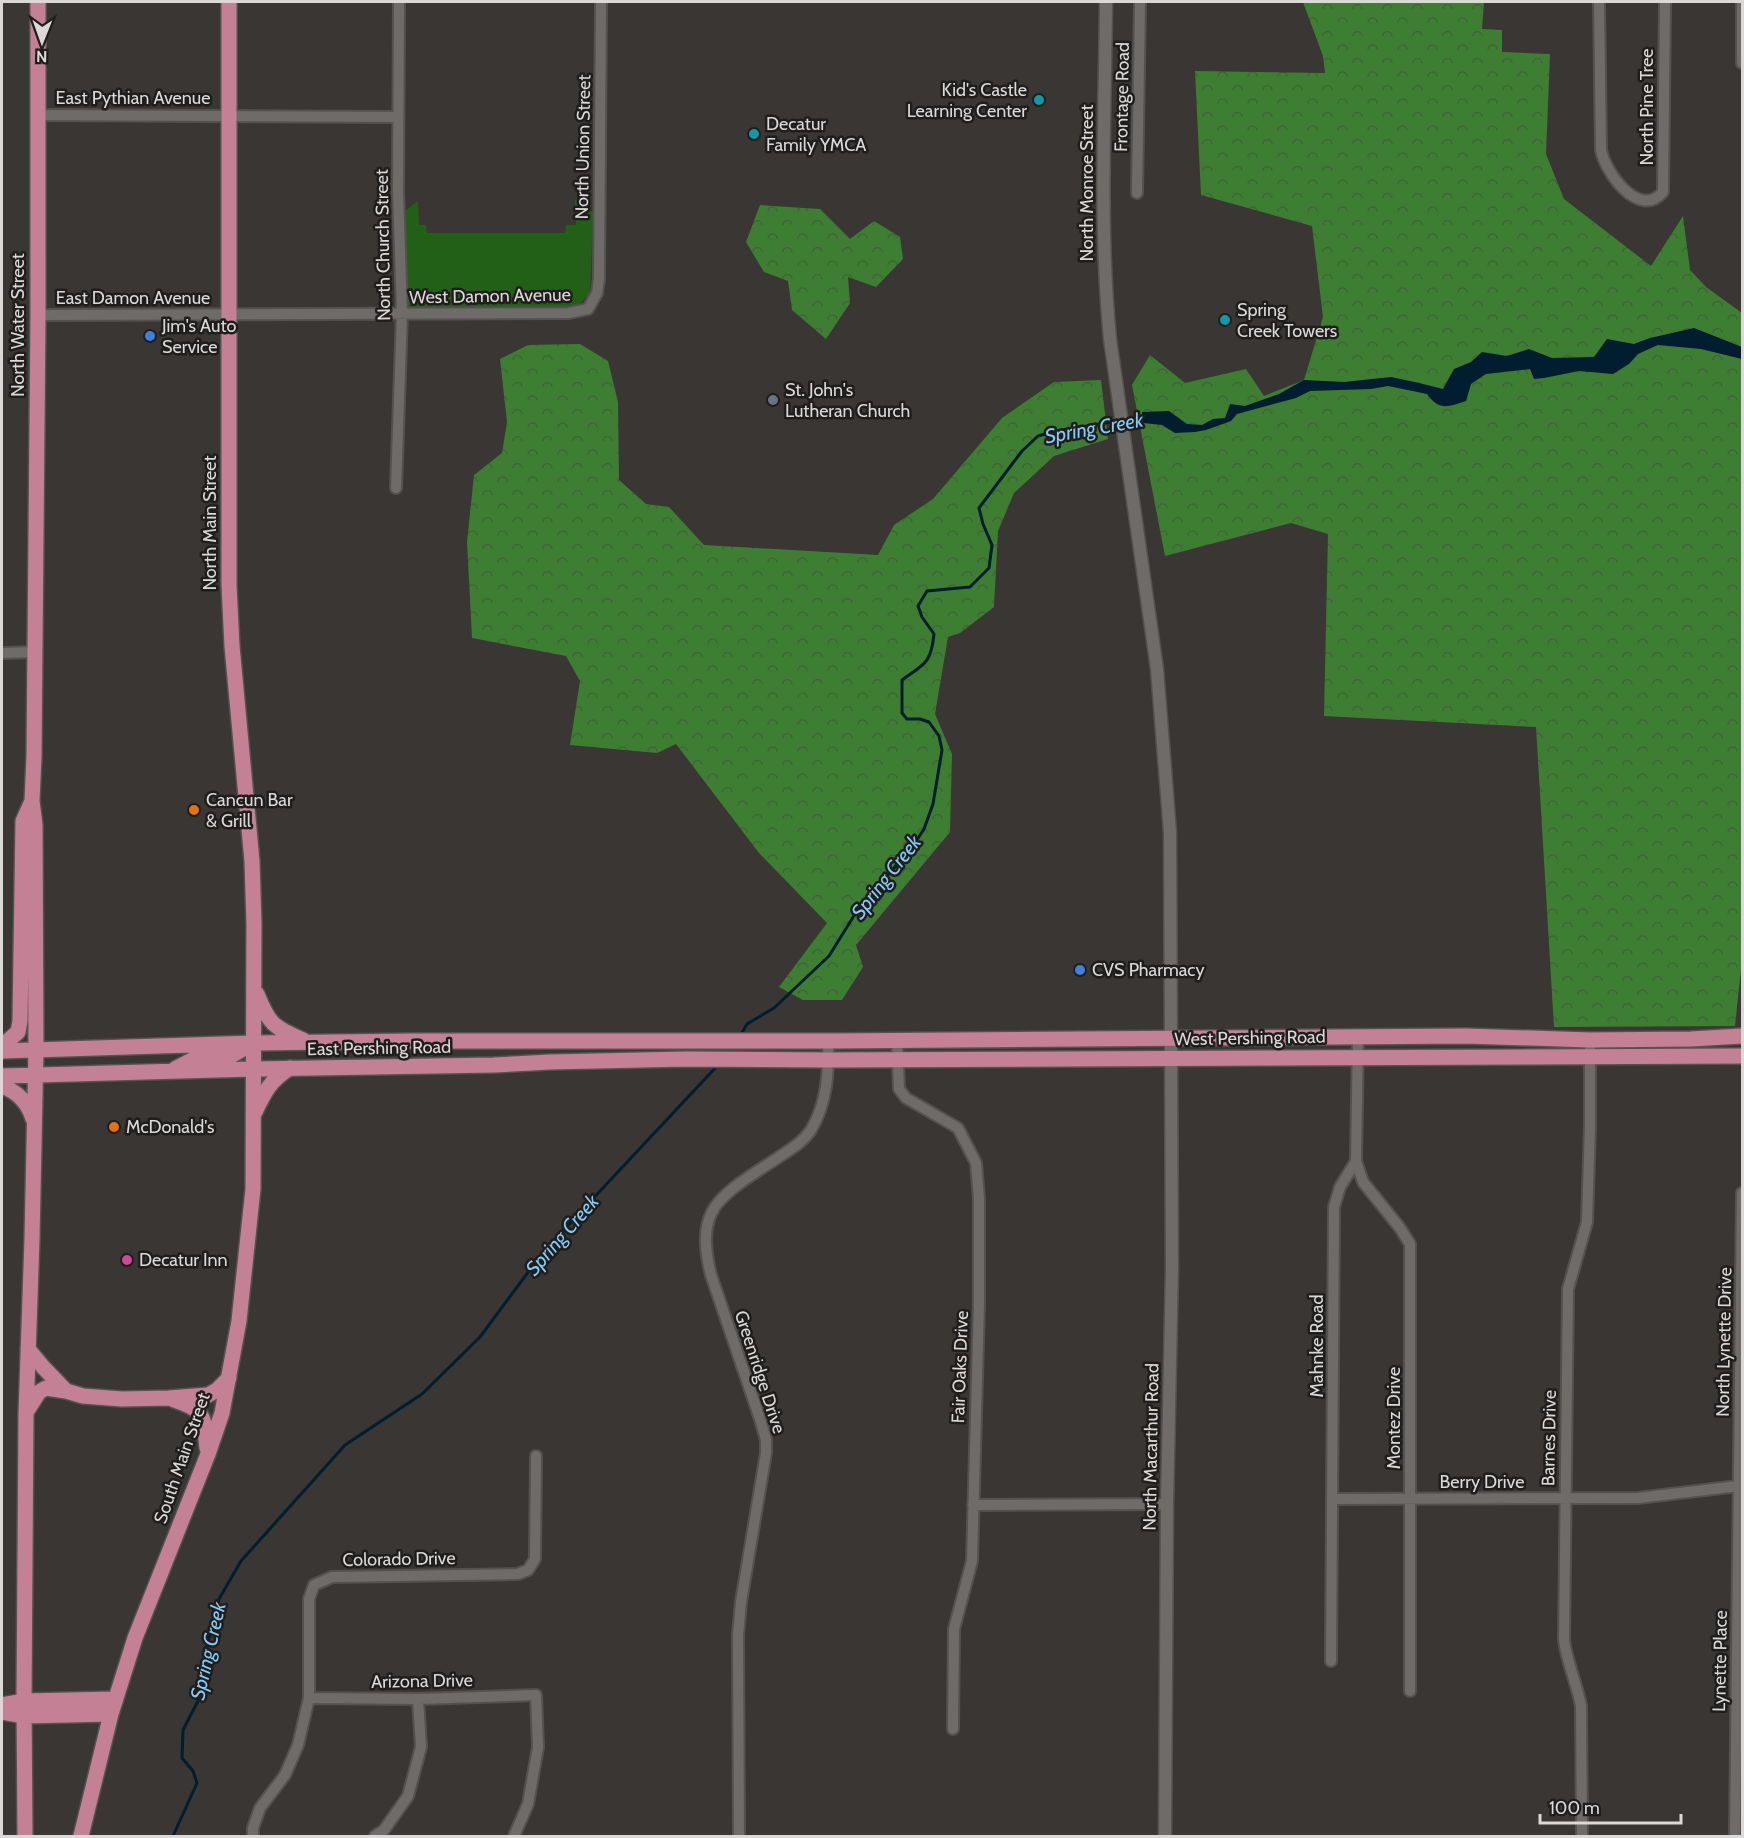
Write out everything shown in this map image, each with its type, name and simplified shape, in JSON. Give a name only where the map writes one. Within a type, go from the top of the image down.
[{"type":"main road","name":"North Water Street","points":[[25,1836],[26,1414],[36,1050],[35,825],[32,801],[38,315],[38,2]]},
{"type":"main road","name":"North Main Street","points":[[229,2],[229,585],[232,646],[252,861],[253,1043]]},
{"type":"main road","points":[[2,1046],[18,1032],[20,1021],[23,821],[32,801]]},
{"type":"main road","points":[[254,985],[265,1014],[274,1025],[281,1031],[308,1043]]},
{"type":"main road","name":"West Pershing Road","points":[[2,1051],[253,1043],[1358,1037],[1545,1037],[1590,1040],[1743,1036]]},
{"type":"main road","points":[[1443,1056],[1474,1050],[1531,1047],[1543,1044],[1545,1037]]},
{"type":"main road","points":[[171,1071],[194,1059],[229,1057],[253,1043]]},
{"type":"main road","name":"South Main Street","points":[[81,1836],[111,1714],[135,1638],[208,1454],[222,1413],[230,1377],[252,1211],[253,1043]]},
{"type":"main road","name":"West Pershing Road","points":[[758,1059],[1743,1056]]},
{"type":"main road","name":"East Pershing Road","points":[[2,1076],[758,1059]]},
{"type":"main road","points":[[253,1116],[269,1085],[278,1075],[290,1068]]},
{"type":"main road","points":[[2,1086],[19,1095],[29,1107],[34,1123]]},
{"type":"main road","points":[[28,1349],[66,1390]]},
{"type":"main road","points":[[26,1414],[39,1392],[46,1388],[66,1390],[83,1396],[122,1399],[169,1398],[208,1395],[217,1390],[230,1377]]},
{"type":"main road","points":[[169,1398],[199,1411],[204,1421],[208,1454]]},
{"type":"main road","points":[[2,1712],[116,1699]]},
{"type":"main road","points":[[2,1705],[111,1714]]},
{"type":"street","name":"North Church Street","points":[[396,488],[402,313],[398,191],[399,2]]},
{"type":"street","name":"North Union Street","points":[[597,293],[602,2]]},
{"type":"street","name":"North Monroe Street","points":[[1106,2],[1104,265],[1113,363],[1125,443]]},
{"type":"street","name":"Frontage Road","points":[[1137,193],[1140,2]]},
{"type":"street","name":"North Pine Tree","points":[[1599,2],[1603,161],[1625,190],[1636,199],[1646,200],[1653,200],[1663,192],[1665,2]]},
{"type":"street","points":[[1742,2],[1743,63]]},
{"type":"street","name":"East Pythian Avenue","points":[[37,115],[398,117]]},
{"type":"street","name":"West Damon Avenue","points":[[229,313],[569,313],[588,309],[597,293]]},
{"type":"street","name":"East Damon Avenue","points":[[38,315],[229,313]]},
{"type":"street","name":"North Macarthur Road","points":[[1125,443],[1157,669],[1171,874],[1172,1268],[1167,1504],[1165,1836]]},
{"type":"street","points":[[2,653],[34,652]]},
{"type":"street","points":[[1356,1161],[1358,1037]]},
{"type":"street","name":"Fair Oaks Drive","points":[[897,1040],[899,1089],[906,1098],[958,1128],[976,1162],[979,1200],[979,1303],[972,1561],[954,1629],[953,1729]]},
{"type":"street","name":"Barnes Drive","points":[[1582,1836],[1581,1706],[1564,1640],[1565,1499],[1568,1289],[1587,1222],[1590,1040]]},
{"type":"street","name":"Greenridge Drive","points":[[739,1836],[738,1635],[741,1602],[763,1479],[766,1440],[711,1275],[706,1255],[706,1231],[712,1211],[737,1185],[800,1142],[810,1131],[825,1096],[828,1041]]},
{"type":"street","name":"Mahnke Road","points":[[1331,1661],[1334,1207],[1340,1187],[1356,1161]]},
{"type":"street","name":"Montez Drive","points":[[1356,1161],[1363,1182],[1410,1244],[1410,1691]]},
{"type":"street","name":"North Lynette Drive","points":[[1740,1487],[1743,1193]]},
{"type":"street","name":"Colorado Drive","points":[[252,1836],[260,1808],[285,1775],[298,1745],[309,1698],[309,1599],[314,1585],[332,1576],[518,1574],[528,1570],[535,1559],[536,1456]]},
{"type":"street","name":"Berry Drive","points":[[1333,1499],[1638,1498],[1740,1487]]},
{"type":"street","name":"Lynette Place","points":[[1735,1836],[1740,1487]]},
{"type":"street","points":[[973,1504],[1167,1504]]},
{"type":"street","name":"Arizona Drive","points":[[309,1698],[418,1699],[536,1695],[538,1747],[528,1804],[514,1836]]},
{"type":"street","points":[[375,1836],[384,1830],[408,1796],[421,1747],[418,1699]]},
{"type":"green space","points":[[1303,2],[1484,2],[1482,29],[1502,30],[1502,52],[1550,54],[1546,154],[1564,199],[1651,266],[1683,216],[1690,270],[1706,287],[1742,313],[1742,960],[1735,1026],[1554,1027],[1536,727],[1324,716],[1328,534],[1291,523],[1165,556],[1132,385],[1150,355],[1185,383],[1246,369],[1264,396],[1304,380],[1323,317],[1312,226],[1201,195],[1195,71],[1325,73],[1323,56]]},
{"type":"green space","points":[[575,200],[586,204],[593,215],[590,293],[577,307],[413,307],[408,304],[405,211],[418,201],[419,225],[426,225],[427,233],[565,233],[566,225],[576,225]]},
{"type":"green space","points":[[760,205],[820,209],[850,239],[874,221],[900,237],[903,259],[876,287],[848,277],[850,303],[826,339],[792,310],[788,281],[764,272],[746,242]]},
{"type":"green space","points":[[580,344],[608,361],[618,402],[619,480],[646,504],[669,507],[704,545],[878,555],[894,525],[933,499],[1002,418],[1054,382],[1101,380],[1108,439],[1054,456],[1014,493],[998,531],[994,607],[960,633],[948,637],[935,714],[952,754],[950,832],[856,945],[863,967],[842,1000],[803,1000],[779,987],[827,923],[759,853],[676,744],[657,753],[570,745],[580,681],[566,656],[472,638],[467,542],[474,475],[502,453],[507,422],[500,359],[528,345]]},
{"type":"water","name":"Spring Creek","points":[[1694,328],[1742,347],[1742,359],[1701,349],[1658,345],[1638,354],[1629,364],[1613,374],[1579,371],[1534,379],[1530,369],[1486,374],[1471,384],[1466,401],[1449,406],[1436,403],[1427,394],[1388,386],[1371,389],[1310,391],[1296,398],[1237,414],[1231,421],[1195,432],[1175,433],[1162,425],[1143,423],[1142,412],[1169,411],[1187,424],[1202,425],[1213,419],[1225,418],[1230,404],[1245,406],[1279,394],[1304,380],[1344,382],[1391,377],[1443,389],[1454,369],[1471,362],[1482,352],[1507,356],[1529,349],[1552,358],[1594,357],[1607,339],[1634,344]]},
{"type":"waterway","name":"Spring Creek","points":[[1124,420],[1145,418]]},
{"type":"waterway","name":"Spring Creek","points":[[740,1036],[747,1024],[774,1008],[829,956],[860,906],[911,849],[924,829],[933,804],[942,750],[939,736],[929,722],[907,719],[902,713],[902,680],[921,666],[931,652],[934,634],[922,617],[918,606],[927,591],[970,587],[989,568],[992,545],[979,508],[1022,451],[1038,436],[1118,421]]},
{"type":"waterway","name":"Spring Creek","points":[[173,1836],[197,1783],[193,1771],[182,1758],[183,1730],[200,1697],[208,1642],[219,1599],[241,1561],[345,1445],[422,1394],[480,1337],[543,1252],[718,1065]]},
{"type":"place","name":"Kid's Castle Learning Center","points":[[1039,100]]},
{"type":"place","name":"Decatur Family YMCA","points":[[754,134]]},
{"type":"place","name":"Spring Creek Towers","points":[[1225,320]]},
{"type":"place","name":"Jim's Auto Service","points":[[150,336]]},
{"type":"place","name":"St. John's Lutheran Church","points":[[773,400]]},
{"type":"place","name":"Cancun Bar & Grill","points":[[194,810]]},
{"type":"place","name":"CVS Pharmacy","points":[[1080,970]]},
{"type":"place","name":"McDonald's","points":[[114,1127]]},
{"type":"place","name":"Decatur Inn","points":[[127,1260]]}]
